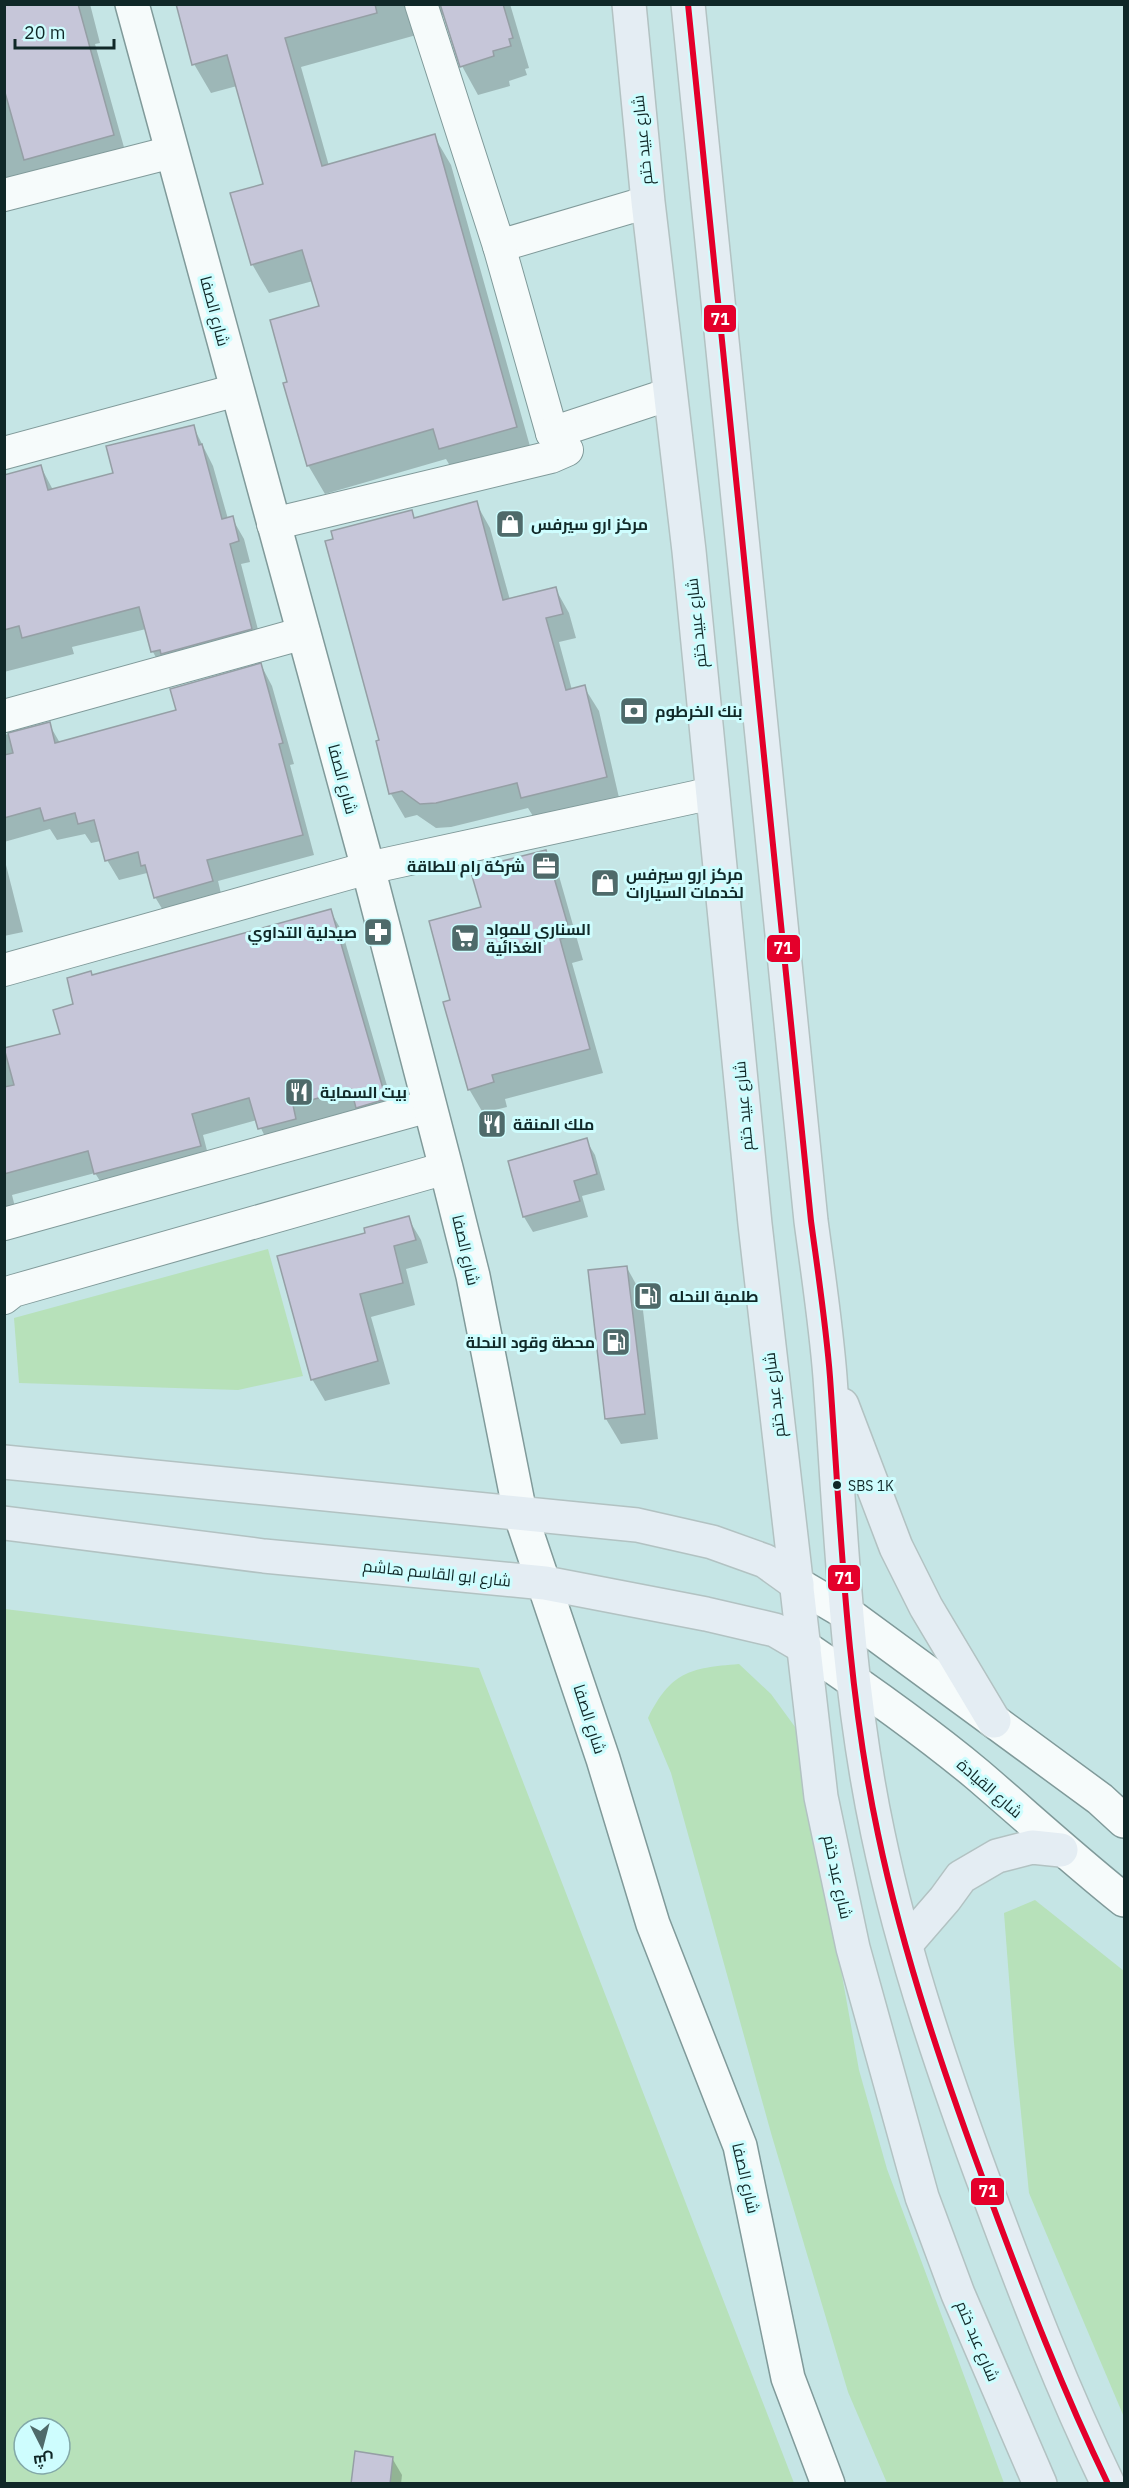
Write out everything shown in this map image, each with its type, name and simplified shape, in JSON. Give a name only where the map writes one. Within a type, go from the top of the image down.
[{"type":"main road","name":"شارع عبيد ختم","points":[[629,4],[648,202],[689,551],[757,1241]]},
{"type":"main road","points":[[688,4],[811,1221],[830,1373],[852,1680],[878,1834],[906,1944],[957,2108],[1014,2262],[1084,2434],[1108,2484]]},
{"type":"main road","name":"شارع عبد ختم","points":[[757,1241],[821,1797],[853,1948],[897,2114],[922,2197],[958,2294],[1040,2484]]},
{"type":"main road","points":[[830,1373],[896,1547],[932,1617],[994,1721]]},
{"type":"main road","points":[[4,1462],[637,1525],[712,1542],[765,1561],[797,1584]]},
{"type":"main road","name":"شارع ابو القاسم هاشم","points":[[4,1523],[264,1556],[545,1583],[775,1630],[804,1647]]},
{"type":"main road","points":[[906,1944],[961,1877],[997,1856],[1032,1847],[1061,1850]]},
{"type":"street","name":"شارع الصفا","points":[[132,4],[368,868],[446,1168],[473,1276],[520,1513],[603,1759],[653,1924],[740,2146],[788,2378],[828,2484]]},
{"type":"street","points":[[273,524],[502,471],[567,450],[552,433],[499,246],[421,4]]},
{"type":"street","points":[[4,195],[172,152]]},
{"type":"street","points":[[499,246],[648,202]]},
{"type":"street","points":[[4,453],[237,390]]},
{"type":"street","points":[[552,433],[670,394]]},
{"type":"street","points":[[4,716],[304,633]]},
{"type":"street","points":[[4,970],[368,868],[713,793]]},
{"type":"street","points":[[4,1224],[429,1106]]},
{"type":"street","points":[[4,1298],[13,1291],[446,1168]]},
{"type":"street","points":[[797,1584],[848,1614],[1100,1799],[1125,1821]]},
{"type":"street","name":"شارع ابو القاسم هاشم","points":[[804,1647],[852,1680]]},
{"type":"street","name":"شارع القيادة","points":[[852,1680],[976,1774],[1061,1850],[1125,1900]]},
{"type":"green space","points":[[268,1249],[303,1376],[238,1390],[19,1383],[14,1318]]},
{"type":"green space","points":[[5,1609],[479,1668],[794,2483],[5,2484]]},
{"type":"green space","points":[[739,1664],[771,1694],[798,1731],[859,2070],[887,2169],[1004,2483],[887,2483],[848,2392],[771,2133],[671,1773],[648,1718],[665,1691],[683,1675],[707,1668]]},
{"type":"green space","points":[[1035,1900],[1124,1971],[1124,2417],[1029,2193],[1004,1913]]},
{"type":"building","points":[[4,4],[78,4],[114,135],[24,160],[4,89]]},
{"type":"building","points":[[176,4],[375,4],[377,13],[285,38],[322,166],[435,134],[517,427],[439,449],[433,429],[307,466],[283,383],[287,382],[270,320],[319,306],[302,250],[251,265],[230,193],[263,184],[227,55],[192,65]]},
{"type":"building","points":[[440,4],[503,4],[513,38],[509,39],[511,46],[493,51],[494,56],[460,67]]},
{"type":"building","points":[[194,425],[199,445],[202,444],[222,519],[233,516],[239,541],[230,544],[252,629],[161,654],[160,650],[151,652],[139,607],[22,638],[19,626],[4,630],[4,475],[41,465],[48,490],[113,473],[106,446]]},
{"type":"building","points":[[477,501],[503,600],[556,587],[563,614],[546,618],[566,690],[585,685],[607,777],[521,798],[517,783],[436,803],[420,804],[402,791],[389,794],[376,741],[379,740],[325,541],[333,539],[331,531],[412,510],[414,518]]},
{"type":"building","points":[[261,663],[283,743],[279,744],[303,835],[207,860],[213,881],[154,898],[145,865],[141,866],[138,852],[105,861],[94,820],[78,824],[75,813],[44,821],[40,808],[4,818],[4,755],[13,753],[8,733],[50,722],[55,743],[176,710],[170,689]]},
{"type":"building","points":[[546,850],[571,936],[560,939],[590,1049],[492,1075],[494,1082],[468,1090],[443,1002],[450,1000],[429,921],[481,907],[470,869]]},
{"type":"building","points":[[331,909],[386,1099],[356,1108],[351,1089],[293,1105],[296,1119],[258,1129],[249,1098],[192,1114],[201,1146],[94,1174],[88,1151],[4,1174],[4,1087],[14,1085],[4,1048],[60,1034],[53,1010],[73,1004],[67,978],[91,971],[92,975]]},
{"type":"building","points":[[587,1138],[597,1174],[574,1181],[580,1201],[523,1217],[508,1161]]},
{"type":"building","points":[[409,1216],[416,1240],[394,1246],[403,1283],[360,1294],[378,1361],[311,1380],[277,1256],[365,1233],[364,1228]]},
{"type":"building","name":"محطة وقود النحلة","points":[[627,1266],[645,1414],[605,1419],[588,1270]]},
{"type":"building","points":[[355,2451],[393,2457],[390,2484],[351,2484]]},
{"type":"transit line","name":"71","points":[[688,4],[811,1221],[828,1358],[846,1607],[867,1778],[900,1927],[942,2064],[1031,2307],[1108,2484]]},
{"type":"place","name":"مركز ارو سيرفس","points":[[510,524]]},
{"type":"place","name":"بنك الخرطوم","points":[[634,711]]},
{"type":"place","name":"شركة رام للطاقة","points":[[546,866]]},
{"type":"place","name":"مركز ارو سيرفس لخدمات السيارات","points":[[605,883]]},
{"type":"place","name":"صيدلية التداوي","points":[[378,932]]},
{"type":"place","name":"السناري للمواد الغذائية","points":[[465,938]]},
{"type":"place","name":"بيت السماية","points":[[299,1092]]},
{"type":"place","name":"ملك المنقة","points":[[492,1124]]},
{"type":"place","name":"طلمبة النحله","points":[[648,1296]]},
{"type":"place","name":"محطة وقود النحلة","points":[[616,1342]]},
{"type":"place","name":"SBS 1K","points":[[837,1485]]}]
